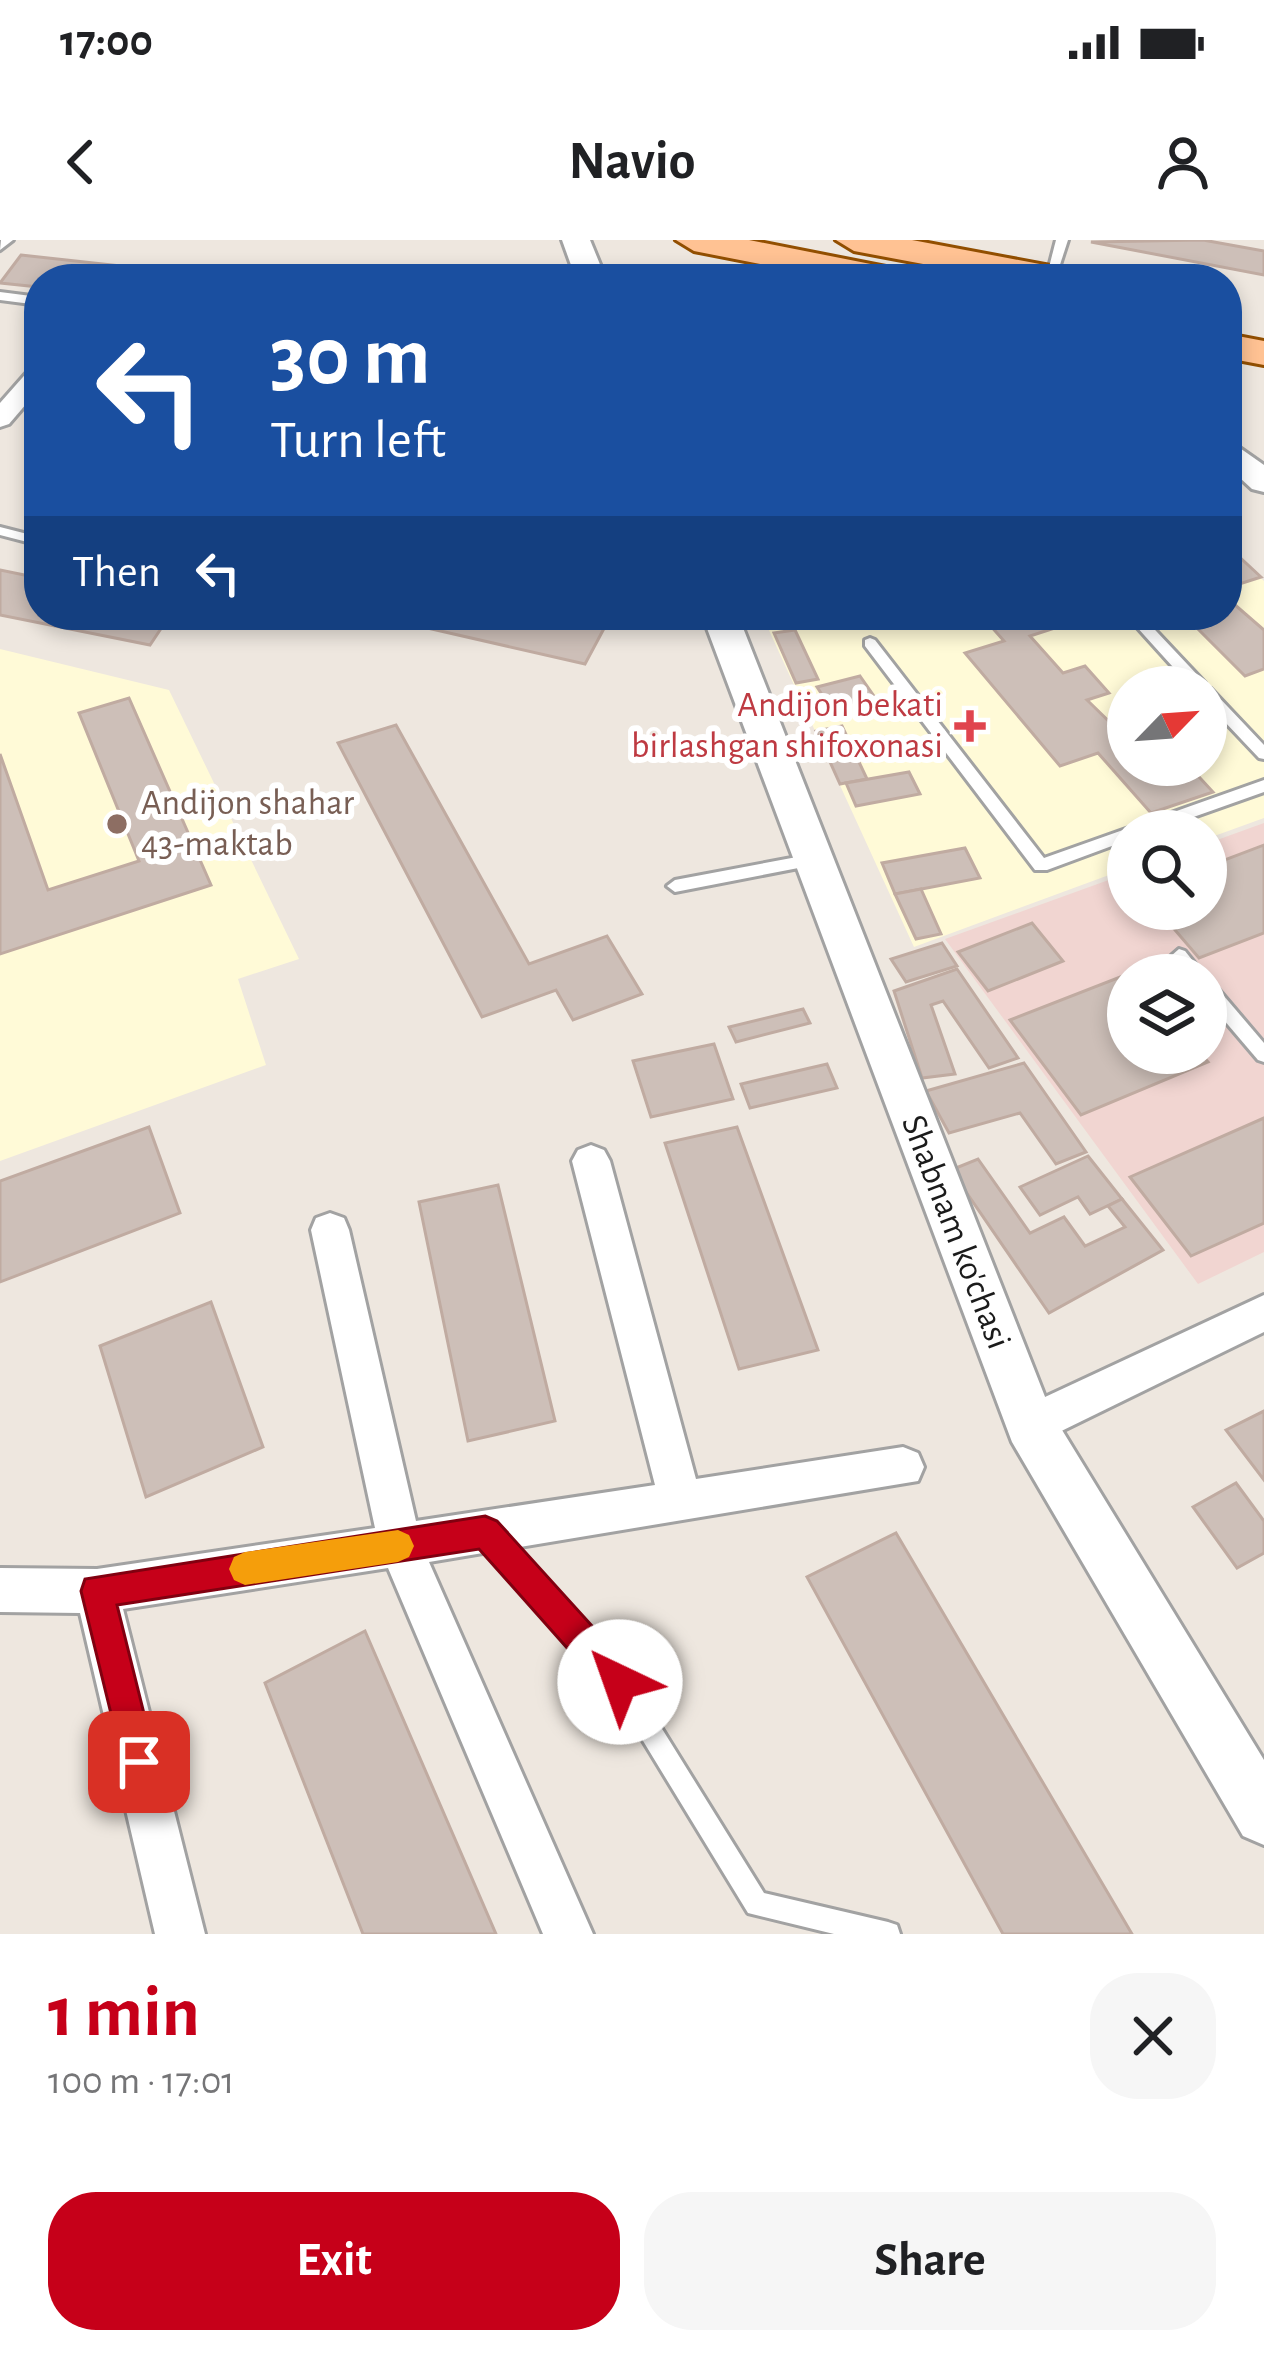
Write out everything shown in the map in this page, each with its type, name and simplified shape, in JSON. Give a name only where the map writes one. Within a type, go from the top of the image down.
[{"type":"main road","points":[[694,240],[815,264]]},
{"type":"main road","points":[[854,240],[981,264]]},
{"type":"street","points":[[0,419],[24,391]]},
{"type":"street","name":"Shabnam ko'chasi","points":[[726,630],[1030,1424],[1264,1815]]},
{"type":"street","points":[[591,1161],[681,1502]]},
{"type":"street","points":[[330,1230],[400,1546],[568,1934]]},
{"type":"street","points":[[1030,1424],[1264,1312]]},
{"type":"street","points":[[0,1590],[97,1591],[903,1466]]},
{"type":"street","points":[[97,1591],[180,1934]]},
{"type":"lane","points":[[0,247],[7,240]]},
{"type":"lane","points":[[1147,630],[1181,666]]},
{"type":"lane","points":[[870,643],[1040,866],[1107,842]]},
{"type":"lane","points":[[1227,715],[1264,754]]},
{"type":"lane","points":[[1196,810],[1264,786]]},
{"type":"lane","points":[[675,886],[813,860]]},
{"type":"lane","points":[[1227,1012],[1264,1055]]},
{"type":"lane","points":[[485,1532],[620,1682],[757,1904],[888,1934]]},
{"type":"shaded area","name":"Аndijon bekati birlashgan shifoxonasi","points":[[1242,561],[1264,581],[1264,818],[1227,831],[1227,810],[1107,810],[1107,876],[914,947],[769,630],[1242,630]]},
{"type":"shaded area","name":"Andijon shahar 43-maktab","points":[[0,649],[169,690],[299,959],[238,979],[266,1065],[0,1161]]},
{"type":"shaded area","points":[[1264,823],[1264,1252],[1198,1284],[945,939],[1107,881],[1107,930],[1227,930],[1227,836]]},
{"type":"building","points":[[1203,240],[1264,251],[1264,275],[1242,271],[1242,264],[1206,264],[1091,242]]},
{"type":"building","points":[[21,255],[103,264],[24,264],[24,285],[0,283]]},
{"type":"building","points":[[1242,559],[1261,577],[1242,583]]},
{"type":"building","points":[[0,570],[24,575],[24,620],[0,615]]},
{"type":"building","points":[[1242,611],[1264,630],[1264,669],[1245,676],[1199,630],[1242,630]]},
{"type":"building","points":[[75,630],[160,630],[150,645]]},
{"type":"building","points":[[436,630],[603,630],[585,664]]},
{"type":"building","points":[[795,630],[818,679],[796,683],[774,633]]},
{"type":"building","points":[[994,630],[1048,630],[1030,636],[1063,673],[1085,666],[1107,691],[1087,700],[1107,720],[1107,763],[1098,753],[1060,766],[965,653],[1004,641]]},
{"type":"building","points":[[860,676],[874,696],[831,708],[817,687]]},
{"type":"building","points":[[129,698],[211,885],[0,954],[0,754],[48,890],[139,861],[79,713]]},
{"type":"building","points":[[396,725],[529,964],[607,936],[642,994],[573,1020],[556,990],[482,1017],[338,743]]},
{"type":"building","points":[[842,726],[867,779],[840,784],[816,731]]},
{"type":"building","points":[[909,772],[920,794],[856,806],[846,783]]},
{"type":"building","points":[[1127,786],[1207,786],[1213,792],[1160,810],[1148,810]]},
{"type":"building","points":[[1264,845],[1264,933],[1209,954],[1196,954],[1175,930],[1227,930],[1227,859]]},
{"type":"building","points":[[965,848],[980,878],[895,894],[882,863]]},
{"type":"building","points":[[921,889],[941,934],[916,939],[895,894]]},
{"type":"building","points":[[1032,923],[1063,961],[988,991],[958,952]]},
{"type":"building","points":[[942,943],[957,966],[906,982],[891,959]]},
{"type":"building","points":[[957,969],[1018,1058],[989,1068],[943,1001],[931,1005],[955,1074],[922,1078],[894,991]]},
{"type":"building","points":[[1107,982],[1107,1074],[1179,1074],[1081,1115],[1010,1020]]},
{"type":"building","points":[[803,1009],[810,1023],[736,1042],[729,1027]]},
{"type":"building","points":[[714,1044],[733,1099],[651,1117],[633,1061]]},
{"type":"building","points":[[1024,1063],[1086,1152],[1056,1164],[1020,1113],[949,1133],[926,1091]]},
{"type":"building","points":[[827,1064],[837,1088],[750,1108],[741,1084]]},
{"type":"building","points":[[1264,1118],[1264,1223],[1191,1256],[1130,1177]]},
{"type":"building","points":[[149,1127],[180,1213],[0,1282],[0,1181]]},
{"type":"building","points":[[737,1127],[818,1350],[739,1369],[665,1143]]},
{"type":"building","points":[[1088,1156],[1122,1199],[1090,1214],[1078,1197],[1040,1215],[1020,1187]]},
{"type":"building","points":[[978,1159],[1030,1233],[1064,1217],[1085,1246],[1125,1227],[1108,1206],[1122,1199],[1163,1250],[1049,1313],[951,1170]]},
{"type":"building","points":[[498,1185],[555,1421],[468,1441],[419,1202]]},
{"type":"building","points":[[211,1302],[263,1447],[146,1497],[100,1346]]},
{"type":"building","points":[[1264,1411],[1264,1480],[1226,1430]]},
{"type":"building","points":[[1236,1483],[1264,1521],[1264,1553],[1237,1568],[1193,1507]]},
{"type":"building","points":[[896,1533],[1132,1934],[1003,1934],[807,1577]]},
{"type":"building","points":[[365,1631],[496,1934],[363,1934],[265,1683]]},
{"type":"slow traffic","points":[[245,1569],[398,1546]]},
{"type":"place","name":"Аndijon bekati birlashgan shifoxonasi","points":[[970,726]]},
{"type":"place","name":"Andijon shahar 43-maktab","points":[[117,824]]},
{"type":"route","points":[[139,1762],[97,1591],[485,1532],[620,1682]]}]
